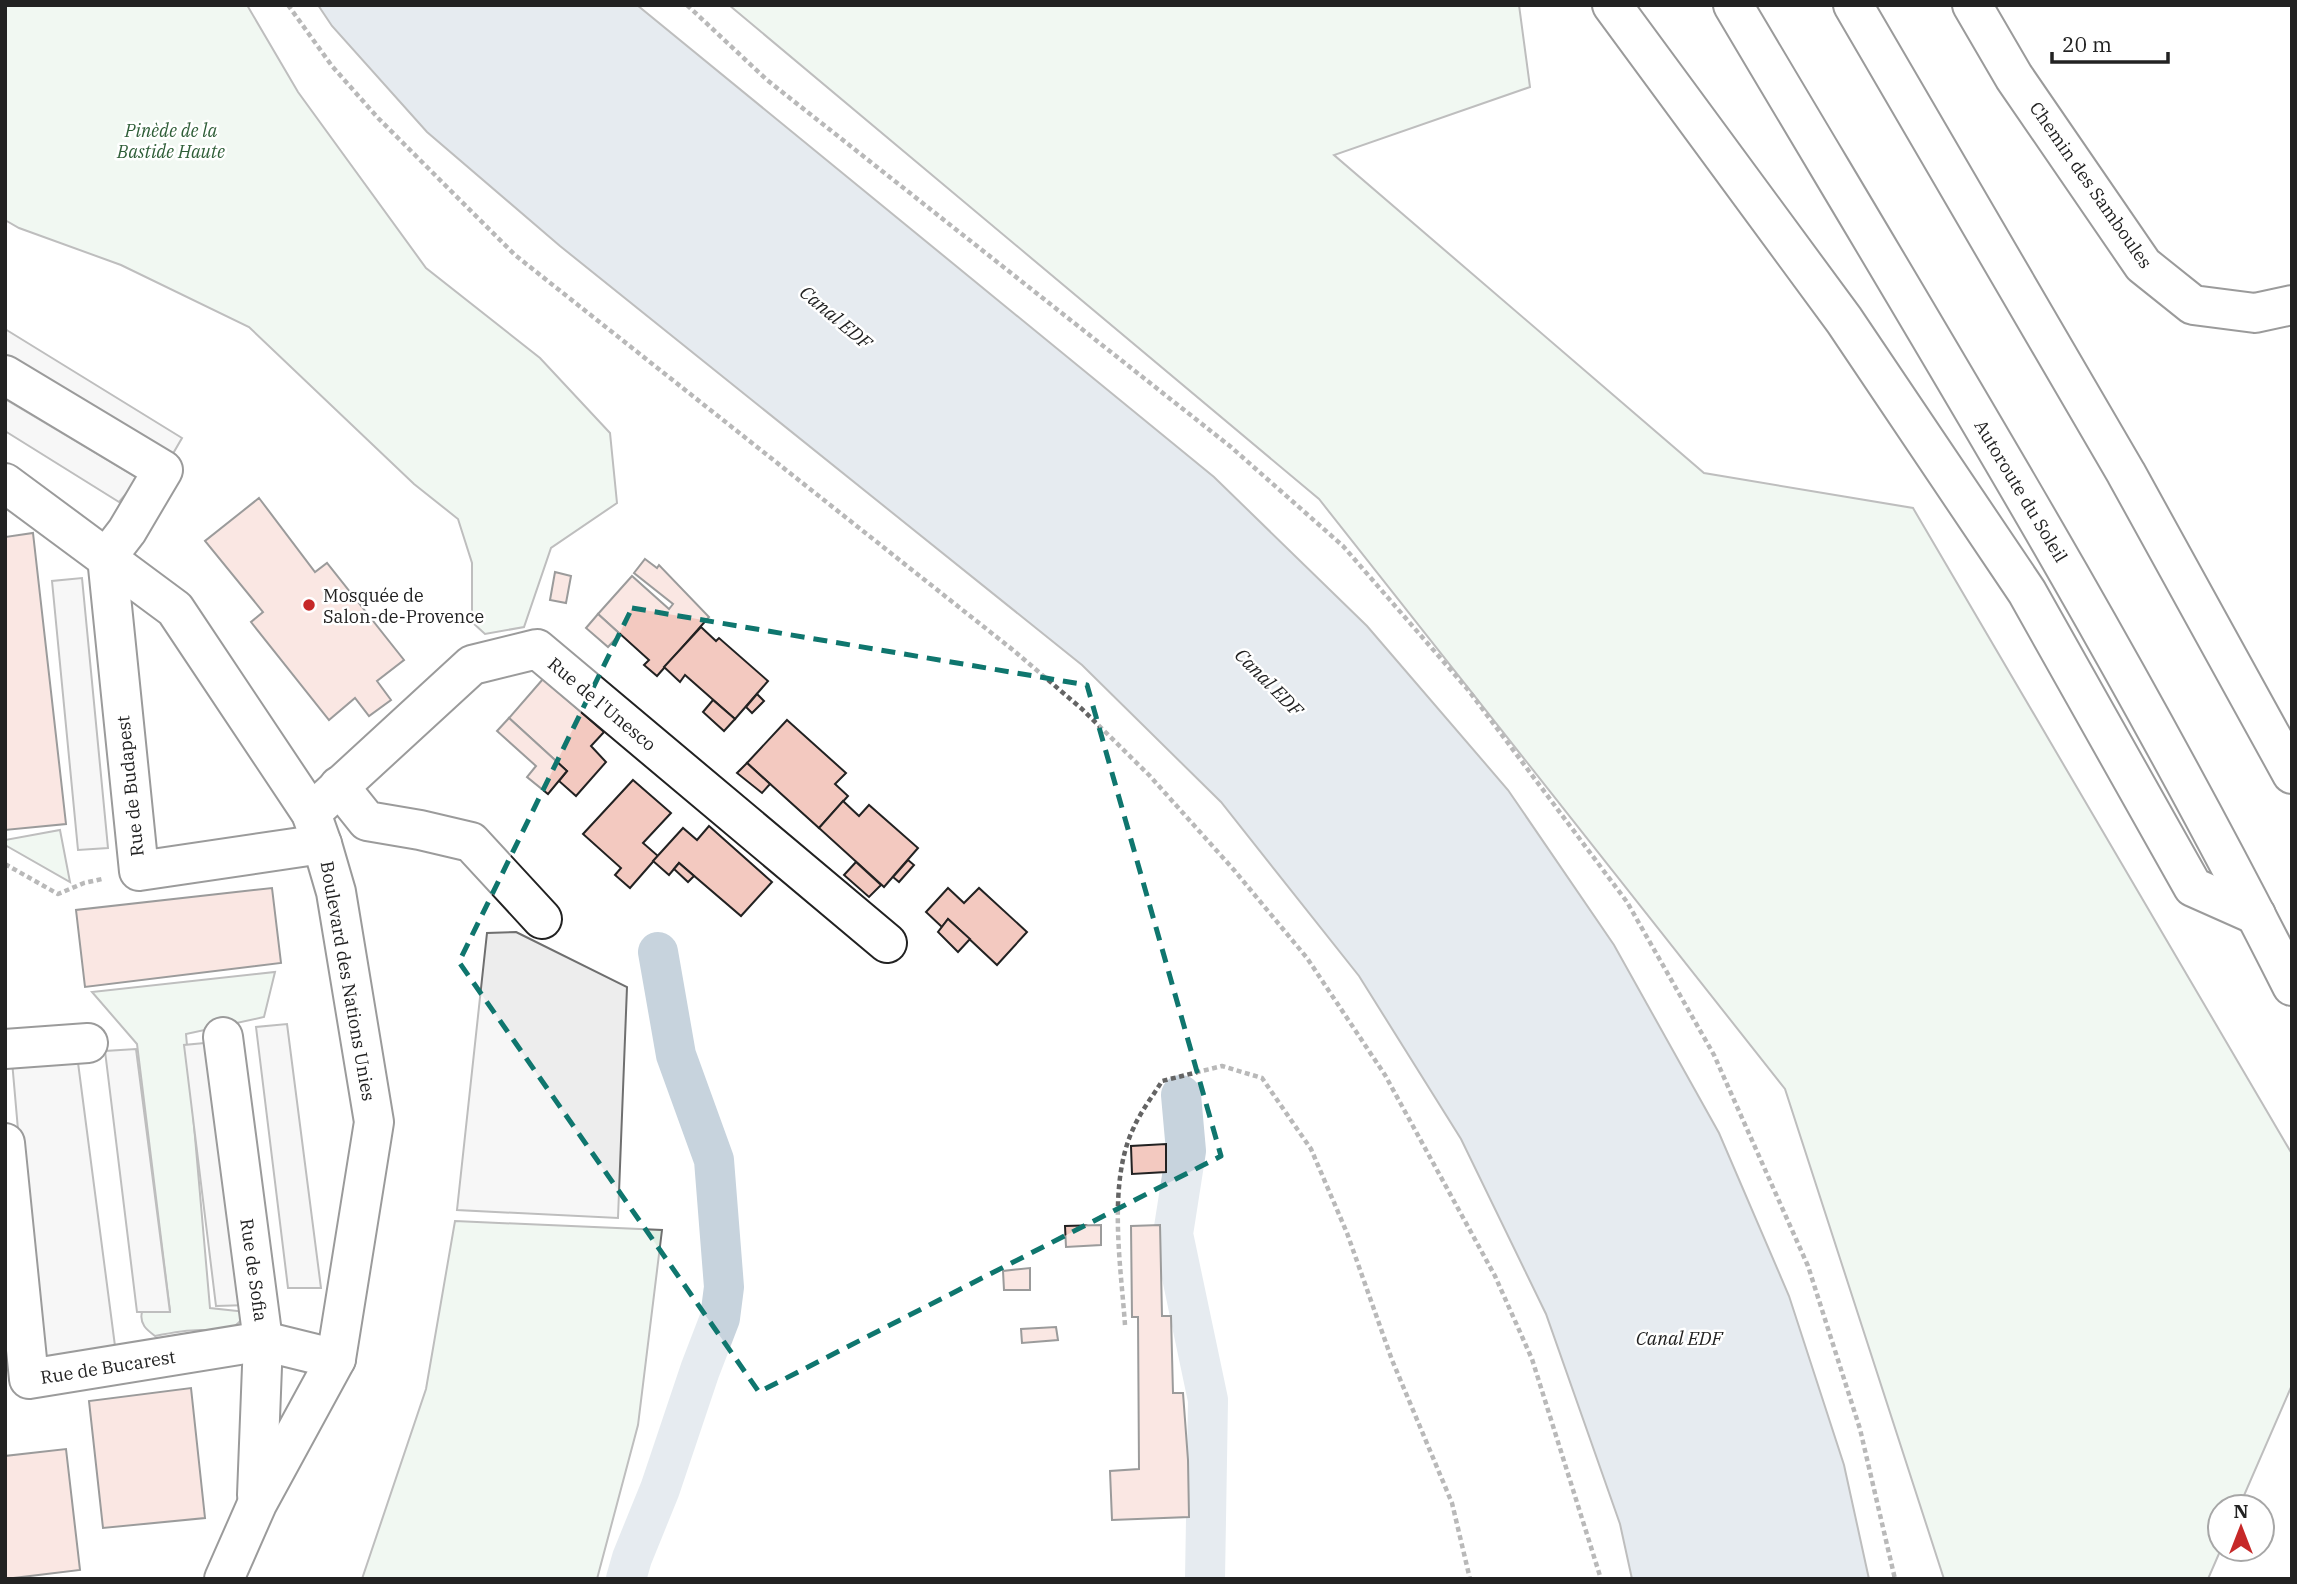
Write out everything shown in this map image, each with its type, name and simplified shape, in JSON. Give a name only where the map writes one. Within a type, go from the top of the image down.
[{"type":"main road","points":[[1612,5],[1844,320],[2027,592],[2193,887],[2256,915]]},
{"type":"main road","name":"Autoroute du Soleil","points":[[1733,5],[2066,566],[2292,986]]},
{"type":"main road","points":[[1853,5],[2126,473],[2292,774]]},
{"type":"main road","name":"Chemin des Samboules","points":[[1972,5],[2014,77],[2143,265],[2193,305],[2255,313],[2292,305]]},
{"type":"main road","points":[[5,375],[163,470],[127,531],[107,557]]},
{"type":"main road","name":"Boulevard des Nations Unies","points":[[5,483],[175,608],[316,829],[335,892],[374,1122],[335,1359],[257,1504],[224,1579]]},
{"type":"main road","name":"Rue de Budapest","points":[[107,557],[139,871],[316,829]]},
{"type":"main road","name":"Rue de l'Unesco","points":[[316,829],[339,786],[472,665],[537,649],[887,943]]},
{"type":"main road","points":[[339,786],[367,821],[471,842],[542,919]]},
{"type":"main road","name":"Rue de Sofia","points":[[223,1037],[263,1341],[257,1504]]},
{"type":"main road","points":[[5,1049],[88,1043]]},
{"type":"main road","name":"Rue de Bucarest","points":[[5,1143],[29,1379],[263,1341],[335,1359]]},
{"type":"path","points":[[288,5],[332,66],[378,118],[515,255],[1013,650],[1082,709],[1149,775],[1234,870],[1307,958],[1385,1075],[1495,1276],[1532,1359],[1601,1579]]},
{"type":"path","points":[[687,5],[767,80],[1231,447],[1343,546],[1469,691],[1627,902],[1714,1055],[1808,1266],[1860,1429],[1895,1579]]},
{"type":"path","points":[[5,864],[58,894],[84,883],[139,871]]},
{"type":"path","points":[[1125,1325],[1117,1221],[1120,1175],[1133,1128],[1162,1081],[1222,1066],[1262,1078],[1311,1149],[1347,1233],[1392,1360],[1452,1503],[1470,1579]]},
{"type":"highlighted area","points":[[632,608],[1087,685],[1221,1156],[759,1392],[459,962]]},
{"type":"green space","name":"Pinède de la Bastide Haute","points":[[5,5],[247,5],[298,92],[426,268],[540,358],[610,433],[617,503],[551,548],[524,627],[485,634],[472,622],[472,563],[458,519],[414,484],[249,327],[121,265],[19,228],[5,220]]},
{"type":"green space","points":[[729,5],[1519,5],[1530,87],[1334,155],[1704,473],[1913,508],[2292,1154],[2292,1385],[2245,1493],[2206,1493],[2206,1563],[2215,1563],[2208,1579],[1944,1579],[1785,1089],[1319,499]]},
{"type":"green space","points":[[60,830],[70,882],[5,845],[5,840]]},
{"type":"green space","points":[[275,972],[264,1017],[186,1034],[210,1308],[247,1312],[237,1325],[227,1330],[189,1331],[155,1336],[143,1323],[142,1312],[170,1311],[137,1044],[92,992]]},
{"type":"green space","points":[[455,1221],[662,1230],[638,1425],[597,1579],[362,1579],[426,1389]]},
{"type":"shaded area","points":[[5,329],[182,438],[171,457],[5,357]]},
{"type":"shaded area","points":[[5,399],[139,479],[119,502],[5,431]]},
{"type":"shaded area","points":[[82,578],[108,848],[78,850],[52,581]]},
{"type":"shaded area","points":[[516,932],[627,987],[618,1218],[457,1210],[487,933]]},
{"type":"shaded area","points":[[287,1024],[321,1288],[288,1288],[256,1027]]},
{"type":"shaded area","points":[[215,1042],[249,1305],[216,1306],[184,1045]]},
{"type":"shaded area","points":[[136,1049],[170,1312],[137,1312],[105,1051]]},
{"type":"shaded area","points":[[77,1055],[115,1346],[38,1359],[12,1061]]},
{"type":"water","name":"Canal EDF","points":[[318,5],[637,5],[1214,477],[1367,626],[1508,790],[1614,945],[1719,1133],[1789,1296],[1844,1465],[1869,1579],[1632,1579],[1620,1524],[1546,1314],[1461,1139],[1359,976],[1221,802],[1082,665],[560,246],[427,132],[332,26]]},
{"type":"building","name":"Mosquée de Salon-de-Provence","points":[[259,498],[315,572],[327,563],[404,660],[377,681],[391,700],[369,716],[355,698],[329,720],[251,622],[263,612],[205,541]]},
{"type":"building","points":[[33,533],[66,824],[5,830],[5,537]]},
{"type":"building","points":[[645,559],[657,568],[659,565],[709,617],[657,676],[644,665],[649,660],[598,614],[632,576],[669,609],[673,604],[634,573]]},
{"type":"building","points":[[555,572],[571,576],[566,603],[550,600]]},
{"type":"building","points":[[598,614],[620,634],[608,647],[586,628]]},
{"type":"building","points":[[701,627],[716,641],[719,638],[768,681],[735,719],[685,675],[680,682],[664,667]]},
{"type":"building","points":[[543,679],[604,732],[591,746],[606,762],[576,796],[559,781],[567,771],[509,718]]},
{"type":"building","points":[[757,694],[764,701],[752,713],[746,707]]},
{"type":"building","points":[[713,700],[735,719],[724,731],[703,712]]},
{"type":"building","points":[[509,718],[567,771],[548,794],[527,777],[536,766],[497,731]]},
{"type":"building","points":[[787,720],[846,773],[835,784],[848,796],[819,828],[747,763]]},
{"type":"building","points":[[747,763],[770,784],[762,793],[737,773]]},
{"type":"building","points":[[633,780],[671,813],[643,843],[658,856],[630,888],[615,875],[621,868],[583,834]]},
{"type":"building","points":[[843,801],[859,816],[869,805],[918,848],[884,887],[819,828]]},
{"type":"building","points":[[709,826],[772,882],[741,916],[679,863],[669,875],[653,861],[683,828],[697,840]]},
{"type":"building","points":[[908,860],[914,865],[899,882],[893,877]]},
{"type":"building","points":[[856,862],[881,885],[869,897],[844,875]]},
{"type":"building","points":[[679,863],[694,876],[688,882],[674,869]]},
{"type":"building","points":[[272,888],[281,963],[85,987],[76,910]]},
{"type":"building","points":[[948,888],[964,903],[979,888],[1027,932],[997,965],[948,919],[942,927],[926,912]]},
{"type":"building","points":[[948,919],[970,939],[958,952],[938,932]]},
{"type":"building","points":[[1166,1144],[1166,1172],[1132,1174],[1131,1146]]},
{"type":"building","points":[[1101,1225],[1101,1245],[1066,1247],[1065,1226]]},
{"type":"building","points":[[1160,1225],[1162,1316],[1171,1316],[1173,1393],[1183,1393],[1189,1517],[1112,1520],[1110,1471],[1139,1469],[1138,1317],[1132,1317],[1131,1226]]},
{"type":"building","points":[[1030,1268],[1030,1290],[1004,1290],[1003,1271]]},
{"type":"building","points":[[1056,1327],[1058,1340],[1022,1343],[1021,1329]]},
{"type":"building","points":[[191,1388],[205,1518],[103,1528],[89,1401]]},
{"type":"building","points":[[66,1449],[80,1570],[5,1579],[5,1456]]},
{"type":"waterway","points":[[626,1579],[720,1318],[724,1287],[714,1160],[676,1055],[658,952]]},
{"type":"waterway","points":[[1181,1095],[1186,1151],[1173,1234],[1208,1400],[1205,1579]]},
{"type":"place","name":"Mosquée de Salon-de-Provence","points":[[309,605]]}]
